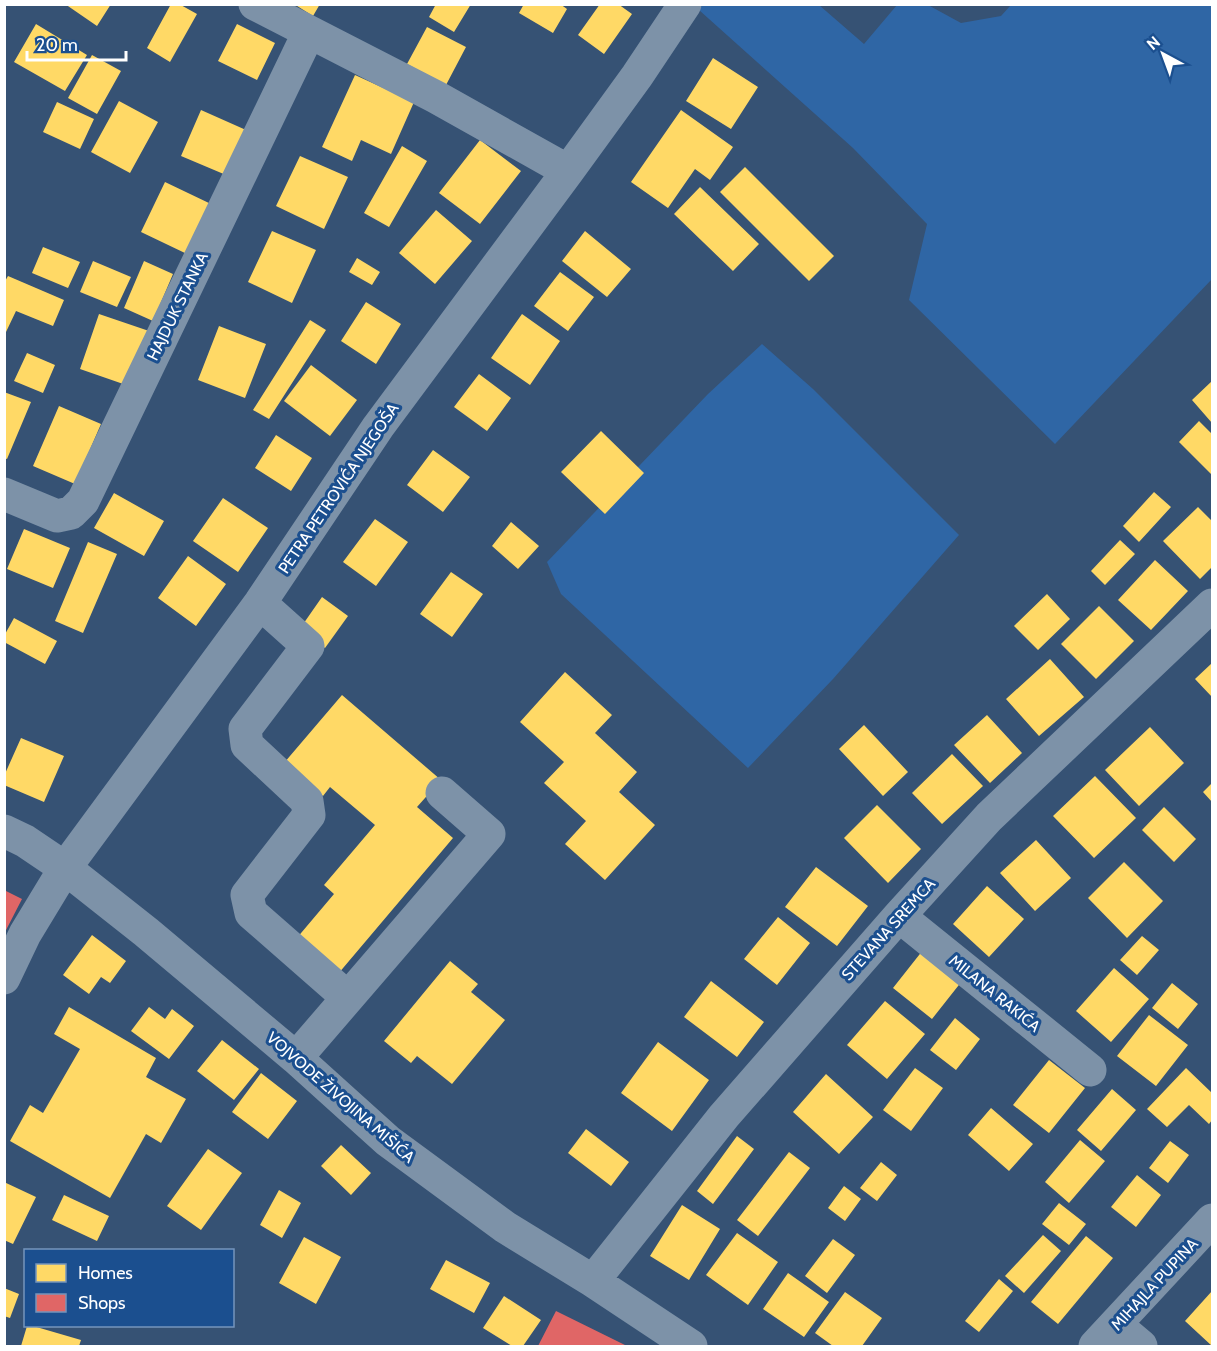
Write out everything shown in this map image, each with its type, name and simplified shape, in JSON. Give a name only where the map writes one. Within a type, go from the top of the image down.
[{"type":"street","points":[[255,4],[436,97],[568,171]]},
{"type":"street","name":"PETRA PETROVIĆA NJEGOŠA","points":[[4,978],[25,934],[65,868],[260,603],[378,427],[637,76],[685,4]]},
{"type":"street","name":"HAJDUK STANKA","points":[[4,494],[57,516],[71,513],[83,501],[309,32]]},
{"type":"street","points":[[260,603],[308,646],[245,729],[247,745],[307,801],[309,815],[247,895],[251,913],[347,997]]},
{"type":"street","name":"STEVANA SREMCA","points":[[592,1281],[724,1116],[988,817],[1212,605]]},
{"type":"street","points":[[296,1058],[489,834],[442,793]]},
{"type":"street","name":"VOJVODE ŽIVOJINA MIŠIĆA","points":[[4,831],[25,841],[65,868],[146,932],[296,1058],[388,1141],[505,1227],[691,1347]]},
{"type":"street","name":"MILANA RAKIĆA","points":[[899,916],[1090,1070]]},
{"type":"street","name":"MIHAJLA PUPINA","points":[[1106,1336],[1212,1220]]},
{"type":"street","points":[[1106,1336],[1141,1347]]},
{"type":"shaded area","points":[[703,4],[819,5],[864,44],[897,5],[928,5],[961,23],[1001,16],[1011,5],[1212,5],[1212,279],[1055,444],[909,300],[927,224],[853,148],[699,10]]},
{"type":"shaded area","points":[[762,344],[813,389],[959,535],[833,679],[748,768],[561,594],[547,562],[708,394]]},
{"type":"building: Homes","points":[[65,4],[111,4],[97,26]]},
{"type":"building: Homes","points":[[171,4],[179,4],[197,14],[170,62],[147,48]]},
{"type":"building: Homes","points":[[294,4],[320,4],[313,16]]},
{"type":"building: Homes","points":[[436,4],[471,4],[454,32],[429,17]]},
{"type":"building: Homes","points":[[524,4],[560,4],[567,9],[553,33],[519,13]]},
{"type":"building: Homes","points":[[600,4],[618,4],[632,14],[604,54],[578,35]]},
{"type":"building: Homes","points":[[36,24],[87,55],[65,91],[14,62]]},
{"type":"building: Homes","points":[[237,24],[275,43],[257,80],[218,61]]},
{"type":"building: Homes","points":[[427,27],[466,47],[446,85],[407,64]]},
{"type":"building: Homes","points":[[92,55],[121,71],[97,114],[68,98]]},
{"type":"building: Homes","points":[[713,58],[758,87],[731,129],[686,101]]},
{"type":"building: Homes","points":[[355,75],[414,102],[391,154],[361,140],[352,161],[322,147]]},
{"type":"building: Homes","points":[[119,101],[158,122],[130,173],[91,152]]},
{"type":"building: Homes","points":[[57,102],[94,119],[80,149],[43,132]]},
{"type":"building: Homes","points":[[201,110],[246,130],[226,175],[181,156]]},
{"type":"building: Homes","points":[[681,110],[733,147],[710,180],[695,169],[668,208],[631,182]]},
{"type":"building: Homes","points":[[480,140],[521,171],[480,224],[439,193]]},
{"type":"building: Homes","points":[[402,146],[427,161],[389,227],[364,213]]},
{"type":"building: Homes","points":[[300,156],[348,177],[324,229],[276,206]]},
{"type":"building: Homes","points":[[745,167],[834,256],[809,281],[720,192]]},
{"type":"building: Homes","points":[[165,182],[211,204],[187,254],[141,232]]},
{"type":"building: Homes","points":[[700,187],[759,244],[733,271],[674,214]]},
{"type":"building: Homes","points":[[436,210],[472,241],[435,284],[399,253]]},
{"type":"building: Homes","points":[[272,231],[316,250],[292,303],[248,282]]},
{"type":"building: Homes","points":[[585,231],[631,269],[607,297],[562,261]]},
{"type":"building: Homes","points":[[43,247],[80,262],[68,288],[32,273]]},
{"type":"building: Homes","points":[[357,258],[380,272],[372,285],[349,272]]},
{"type":"building: Homes","points":[[93,261],[131,277],[117,307],[80,292]]},
{"type":"building: Homes","points":[[144,261],[173,274],[153,321],[124,308]]},
{"type":"building: Homes","points":[[560,272],[594,297],[568,331],[534,306]]},
{"type":"building: Homes","points":[[8,276],[64,300],[53,326],[16,311],[6,332],[4,331],[4,283]]},
{"type":"building: Homes","points":[[366,302],[401,324],[376,364],[341,341]]},
{"type":"building: Homes","points":[[99,314],[149,331],[129,386],[80,369]]},
{"type":"building: Homes","points":[[522,314],[560,341],[530,385],[491,358]]},
{"type":"building: Homes","points":[[310,320],[326,330],[269,419],[253,410]]},
{"type":"building: Homes","points":[[219,326],[266,344],[245,398],[198,380]]},
{"type":"building: Homes","points":[[27,353],[55,365],[43,393],[14,381]]},
{"type":"building: Homes","points":[[311,365],[357,400],[330,436],[284,401]]},
{"type":"building: Homes","points":[[479,374],[511,398],[487,431],[454,407]]},
{"type":"building: Homes","points":[[1212,381],[1212,423],[1192,400]]},
{"type":"building: Homes","points":[[4,392],[31,402],[7,459],[4,458]]},
{"type":"building: Homes","points":[[59,406],[101,424],[75,484],[33,466]]},
{"type":"building: Homes","points":[[1199,421],[1212,434],[1212,475],[1179,442]]},
{"type":"building: Homes","points":[[601,431],[644,473],[605,514],[561,472]]},
{"type":"building: Homes","points":[[276,435],[312,458],[291,491],[255,468]]},
{"type":"building: Homes","points":[[433,450],[470,477],[443,512],[407,485]]},
{"type":"building: Homes","points":[[1154,492],[1171,507],[1139,542],[1123,526]]},
{"type":"building: Homes","points":[[114,493],[164,521],[144,556],[94,528]]},
{"type":"building: Homes","points":[[223,498],[268,528],[238,572],[193,541]]},
{"type":"building: Homes","points":[[1198,507],[1212,521],[1212,567],[1200,579],[1163,541]]},
{"type":"building: Homes","points":[[375,519],[408,542],[376,586],[343,562]]},
{"type":"building: Homes","points":[[511,522],[539,546],[518,569],[492,546]]},
{"type":"building: Homes","points":[[24,529],[70,548],[53,588],[7,569]]},
{"type":"building: Homes","points":[[1120,540],[1135,554],[1105,585],[1091,571]]},
{"type":"building: Homes","points":[[88,542],[117,554],[83,633],[55,621]]},
{"type":"building: Homes","points":[[188,556],[226,584],[196,626],[158,598]]},
{"type":"building: Homes","points":[[1155,560],[1188,591],[1151,630],[1118,600]]},
{"type":"building: Homes","points":[[451,572],[483,594],[452,637],[420,614]]},
{"type":"building: Homes","points":[[1047,594],[1070,619],[1038,650],[1014,626]]},
{"type":"building: Homes","points":[[322,597],[348,616],[325,648],[299,630]]},
{"type":"building: Homes","points":[[1099,606],[1134,641],[1096,679],[1061,644]]},
{"type":"building: Homes","points":[[14,618],[57,641],[45,664],[4,642],[4,636]]},
{"type":"building: Homes","points":[[1050,659],[1084,697],[1039,736],[1006,699]]},
{"type":"building: Homes","points":[[1212,663],[1212,697],[1195,679]]},
{"type":"building: Homes","points":[[565,672],[612,715],[595,733],[637,772],[619,792],[655,825],[605,880],[565,844],[586,821],[544,783],[564,762],[520,722]]},
{"type":"building: Homes","points":[[342,695],[441,780],[417,807],[453,838],[338,974],[296,939],[334,894],[324,885],[375,825],[330,787],[323,796],[284,763]]},
{"type":"building: Homes","points":[[987,715],[1022,753],[990,783],[954,745]]},
{"type":"building: Homes","points":[[864,725],[908,772],[883,796],[839,749]]},
{"type":"building: Homes","points":[[1150,727],[1184,763],[1139,806],[1105,770]]},
{"type":"building: Homes","points":[[21,738],[64,756],[44,802],[4,785],[4,776]]},
{"type":"building: Homes","points":[[952,754],[983,786],[942,824],[912,793]]},
{"type":"building: Homes","points":[[1095,776],[1136,818],[1094,858],[1053,816]]},
{"type":"building: Homes","points":[[1212,783],[1212,802],[1203,792]]},
{"type":"building: Homes","points":[[877,805],[921,849],[888,883],[844,838]]},
{"type":"building: Homes","points":[[1164,807],[1196,839],[1174,862],[1142,830]]},
{"type":"building: Homes","points":[[1036,840],[1071,878],[1035,911],[1000,873]]},
{"type":"building: Homes","points":[[1124,862],[1163,901],[1127,938],[1088,898]]},
{"type":"building: Homes","points":[[816,867],[868,906],[837,946],[785,907]]},
{"type":"building: Homes","points":[[987,886],[1024,919],[989,957],[953,924]]},
{"type":"building: Homes","points":[[778,917],[810,943],[777,985],[744,959]]},
{"type":"building: Homes","points":[[92,935],[126,961],[110,983],[101,977],[89,994],[63,975]]},
{"type":"building: Homes","points":[[1142,936],[1159,950],[1137,975],[1120,960]]},
{"type":"building: Homes","points":[[923,950],[962,981],[932,1019],[893,988]]},
{"type":"building: Homes","points":[[450,961],[478,984],[471,992],[505,1020],[452,1084],[417,1056],[411,1063],[384,1041]]},
{"type":"building: Homes","points":[[1114,968],[1149,999],[1111,1042],[1076,1011]]},
{"type":"building: Homes","points":[[711,981],[764,1022],[737,1057],[684,1017]]},
{"type":"building: Homes","points":[[1172,983],[1198,1004],[1178,1029],[1152,1008]]},
{"type":"building: Homes","points":[[885,1001],[925,1034],[887,1079],[847,1045]]},
{"type":"building: Homes","points":[[69,1007],[156,1058],[146,1077],[186,1099],[161,1143],[146,1134],[110,1198],[10,1141],[30,1105],[43,1113],[80,1049],[54,1034]]},
{"type":"building: Homes","points":[[149,1007],[165,1019],[172,1009],[194,1026],[169,1059],[131,1031]]},
{"type":"building: Homes","points":[[1149,1015],[1188,1045],[1156,1086],[1117,1056]]},
{"type":"building: Homes","points":[[955,1018],[980,1039],[956,1070],[930,1050]]},
{"type":"building: Homes","points":[[222,1040],[259,1069],[234,1100],[197,1071]]},
{"type":"building: Homes","points":[[658,1042],[709,1080],[672,1131],[621,1093]]},
{"type":"building: Homes","points":[[1049,1060],[1085,1088],[1049,1133],[1013,1105]]},
{"type":"building: Homes","points":[[915,1068],[943,1088],[911,1131],[883,1110]]},
{"type":"building: Homes","points":[[1186,1068],[1212,1093],[1212,1120],[1209,1124],[1189,1105],[1167,1127],[1147,1109]]},
{"type":"building: Homes","points":[[261,1073],[297,1101],[268,1139],[232,1112]]},
{"type":"building: Homes","points":[[826,1074],[873,1117],[839,1154],[793,1112]]},
{"type":"building: Homes","points":[[1112,1089],[1136,1110],[1101,1151],[1077,1130]]},
{"type":"building: Homes","points":[[991,1108],[1033,1144],[1009,1171],[968,1135]]},
{"type":"building: Homes","points":[[586,1129],[629,1162],[611,1186],[568,1153]]},
{"type":"building: Homes","points":[[737,1136],[754,1149],[713,1204],[697,1191]]},
{"type":"building: Homes","points":[[1080,1140],[1105,1161],[1069,1203],[1045,1182]]},
{"type":"building: Homes","points":[[1170,1141],[1189,1155],[1168,1183],[1149,1168]]},
{"type":"building: Homes","points":[[341,1145],[371,1173],[351,1195],[321,1166]]},
{"type":"building: Homes","points":[[208,1149],[242,1173],[201,1230],[167,1206]]},
{"type":"building: Homes","points":[[789,1152],[810,1168],[758,1236],[737,1220]]},
{"type":"building: Homes","points":[[881,1162],[897,1175],[877,1201],[860,1188]]},
{"type":"building: Homes","points":[[1137,1175],[1161,1195],[1136,1227],[1111,1207]]},
{"type":"building: Homes","points":[[4,1182],[36,1197],[13,1244],[4,1240]]},
{"type":"building: Homes","points":[[844,1186],[861,1199],[845,1221],[828,1208]]},
{"type":"building: Homes","points":[[279,1190],[301,1203],[282,1238],[260,1225]]},
{"type":"building: Homes","points":[[64,1195],[109,1216],[97,1241],[52,1220]]},
{"type":"building: Homes","points":[[1059,1203],[1086,1224],[1069,1245],[1042,1224]]},
{"type":"building: Homes","points":[[682,1205],[720,1229],[689,1280],[650,1256]]},
{"type":"building: Homes","points":[[737,1233],[778,1262],[748,1305],[706,1275]]},
{"type":"building: Homes","points":[[1043,1235],[1061,1251],[1024,1293],[1005,1276]]},
{"type":"building: Homes","points":[[1086,1236],[1113,1258],[1058,1324],[1031,1302]]},
{"type":"building: Homes","points":[[304,1237],[341,1257],[316,1304],[279,1283]]},
{"type":"building: Homes","points":[[833,1239],[855,1255],[827,1293],[805,1276]]},
{"type":"building: Homes","points":[[446,1260],[490,1283],[474,1313],[430,1289]]},
{"type":"building: Homes","points":[[788,1273],[829,1302],[804,1337],[763,1309]]},
{"type":"building: Homes","points":[[999,1279],[1013,1291],[979,1332],[965,1321]]},
{"type":"building: Homes","points":[[4,1288],[19,1294],[10,1318],[4,1316]]},
{"type":"building: Homes","points":[[1212,1291],[1212,1346],[1185,1321]]},
{"type":"building: Homes","points":[[845,1292],[882,1318],[862,1346],[833,1346],[815,1333]]},
{"type":"building: Homes","points":[[504,1296],[541,1320],[523,1346],[512,1346],[483,1328]]},
{"type":"building: Homes","points":[[27,1327],[36,1327],[81,1340],[79,1346],[21,1346]]},
{"type":"building: Shops","points":[[4,890],[22,899],[4,934]]},
{"type":"building: Shops","points":[[556,1311],[627,1346],[538,1346]]}]
